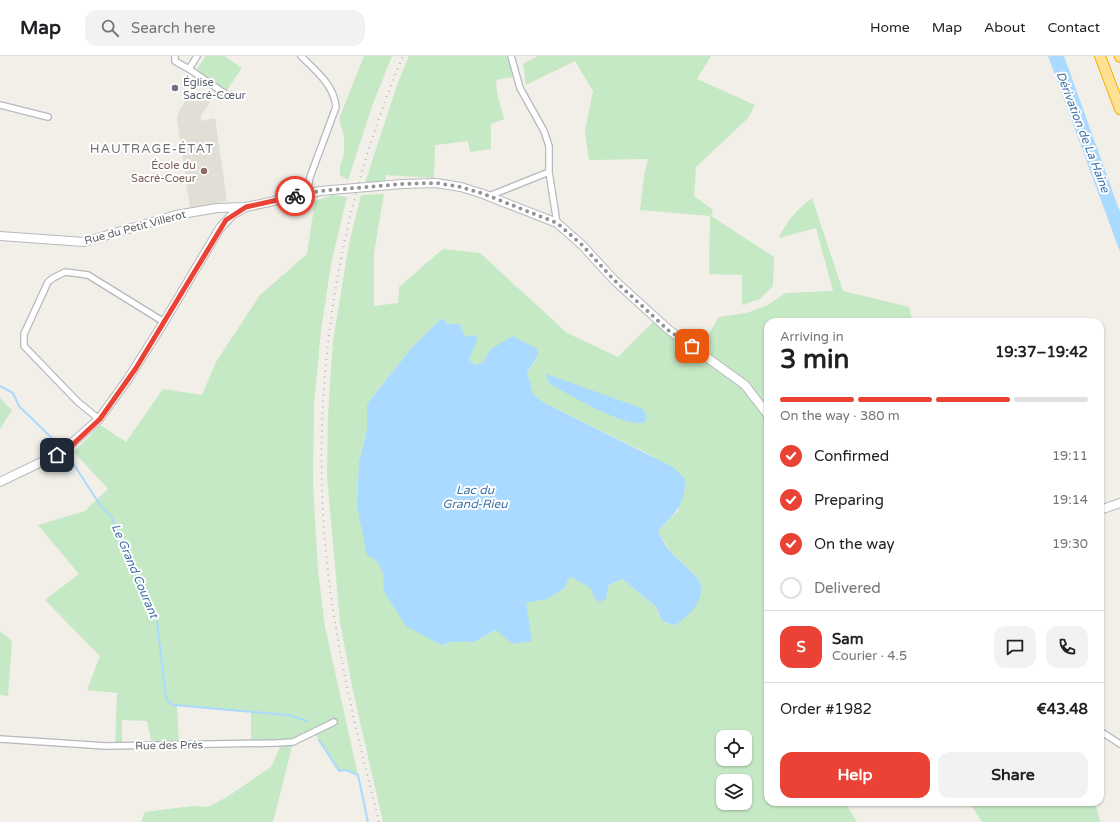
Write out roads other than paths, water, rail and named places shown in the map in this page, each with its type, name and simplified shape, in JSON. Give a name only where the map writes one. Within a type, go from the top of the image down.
[{"type":"highway","points":[[1100,56],[1120,110]]},
{"type":"street","points":[[174,56],[175,61],[227,95]]},
{"type":"street","points":[[189,69],[197,56]]},
{"type":"street","points":[[301,56],[331,88],[335,97],[336,107],[310,177],[307,194]]},
{"type":"street","points":[[511,56],[520,88],[544,131],[549,146],[549,172],[557,223]]},
{"type":"street","points":[[0,105],[48,117]]},
{"type":"street","points":[[489,196],[549,172]]},
{"type":"street","name":"Rue du Petit Villerot","points":[[0,236],[84,242],[176,215],[218,208],[246,207],[307,194],[402,184],[436,183],[461,187],[489,196],[557,223],[582,245],[614,280],[668,330],[745,384],[764,410]]},
{"type":"street","points":[[0,482],[70,447],[100,419],[128,379],[164,322],[220,228],[232,215],[246,207]]},
{"type":"street","points":[[100,419],[78,402],[24,346],[24,334],[48,282],[65,272],[88,275],[164,322]]},
{"type":"street","points":[[1104,509],[1120,503]]},
{"type":"street","name":"Rue des Prés","points":[[0,739],[106,746],[277,743],[293,742],[334,722]]},
{"type":"street","points":[[1104,734],[1120,744]]},
{"type":"water","name":"Dérivation de La Haine","points":[[1048,56],[1064,56],[1120,212],[1120,252]]},
{"type":"water","name":"Lac du Grand-Rieu","points":[[442,318],[448,324],[460,324],[465,337],[471,335],[478,337],[469,360],[476,365],[482,363],[491,349],[513,336],[537,349],[538,356],[527,372],[533,394],[543,402],[673,467],[685,479],[685,488],[678,508],[658,531],[669,550],[699,580],[701,594],[699,600],[696,606],[686,617],[675,625],[665,622],[660,618],[658,608],[622,579],[609,585],[606,599],[600,602],[596,600],[590,588],[570,576],[564,589],[547,599],[526,603],[532,641],[512,644],[496,630],[474,642],[452,642],[441,645],[406,626],[383,590],[383,574],[379,565],[372,557],[367,555],[357,505],[359,461],[367,430],[367,404],[413,346]]},
{"type":"water","points":[[546,374],[641,408],[647,416],[645,422],[637,423],[626,421],[597,409],[549,383]]},
{"type":"waterway","name":"Le Grand Courant","points":[[0,386],[13,393],[19,406],[59,445]]},
{"type":"waterway","name":"Le Grand Courant","points":[[69,457],[102,508],[111,516],[138,580],[156,614],[166,697],[169,703],[174,705],[289,715],[307,721]]},
{"type":"waterway","name":"Le Grand Courant","points":[[319,740],[339,771],[346,770],[358,775],[368,822]]},
{"type":"railway","points":[[379,822],[350,702],[333,611],[323,514],[322,447],[325,380],[332,313],[343,247],[359,181],[379,118],[403,56]]},
{"type":"place","name":"Église Sacré-Cœur","points":[[175,88]]},
{"type":"place","name":"École du Sacré-Coeur","points":[[204,171]]},
{"type":"district","name":"HAUTRAGE-ÉTAT","points":[[152,148]]}]
